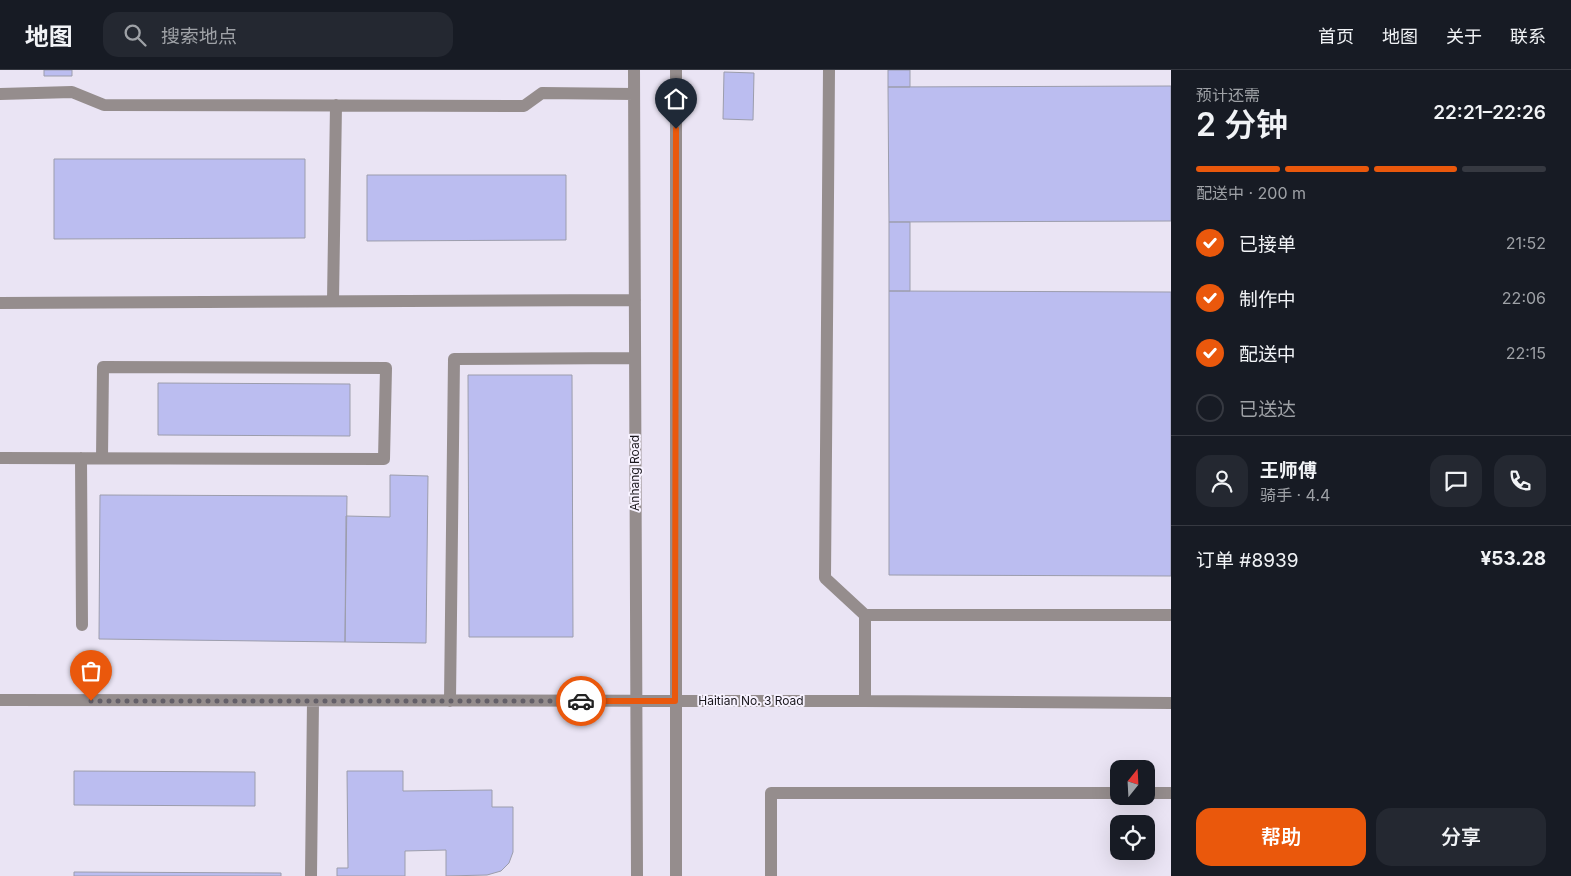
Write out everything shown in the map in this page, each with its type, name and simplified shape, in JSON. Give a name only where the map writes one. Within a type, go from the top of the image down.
[{"type":"street","name":"Anhang Road","points":[[634,70],[636,876]]},
{"type":"street","points":[[676,70],[676,876]]},
{"type":"street","points":[[829,70],[824,578],[865,615],[1171,615]]},
{"type":"street","points":[[0,94],[72,92],[104,105],[524,106],[542,92],[634,94]]},
{"type":"street","points":[[333,301],[336,105]]},
{"type":"street","points":[[0,303],[634,300]]},
{"type":"street","points":[[450,701],[454,359],[635,358]]},
{"type":"street","points":[[0,458],[384,459],[386,368],[104,367],[102,458]]},
{"type":"street","points":[[81,458],[82,625]]},
{"type":"street","points":[[865,615],[865,701]]},
{"type":"street","name":"Haitian No. 3 Road","points":[[0,700],[1171,703]]},
{"type":"street","points":[[311,876],[313,701]]},
{"type":"street","points":[[771,876],[771,793],[1110,793]]},
{"type":"street","points":[[1155,793],[1171,793]]},
{"type":"building","points":[[44,70],[72,70],[72,76],[44,76]]},
{"type":"building","points":[[888,70],[910,70],[910,87],[888,87]]},
{"type":"building","points":[[724,72],[754,73],[753,120],[723,119]]},
{"type":"building","points":[[1171,86],[1171,221],[889,222],[888,87]]},
{"type":"building","points":[[54,159],[305,159],[305,238],[54,239]]},
{"type":"building","points":[[367,175],[566,175],[566,240],[367,241]]},
{"type":"building","points":[[889,222],[910,222],[910,291],[889,291]]},
{"type":"building","points":[[889,291],[1171,292],[1171,576],[889,575]]},
{"type":"building","points":[[468,375],[572,375],[573,637],[469,637]]},
{"type":"building","points":[[158,383],[350,384],[350,436],[158,435]]},
{"type":"building","points":[[390,475],[428,476],[426,643],[345,642],[346,516],[390,517]]},
{"type":"building","points":[[100,495],[347,496],[345,642],[99,639]]},
{"type":"building","points":[[74,771],[255,772],[255,806],[74,805]]},
{"type":"building","points":[[347,771],[403,771],[403,791],[492,790],[492,807],[513,807],[513,852],[509,863],[501,871],[487,875],[446,876],[446,850],[405,851],[405,876],[337,876],[337,868],[348,868]]},
{"type":"building","points":[[74,872],[281,873],[281,876],[74,876]]},
{"type":"way so far","points":[[91,701],[581,701]]},
{"type":"route","points":[[581,701],[675,701],[676,129]]}]
